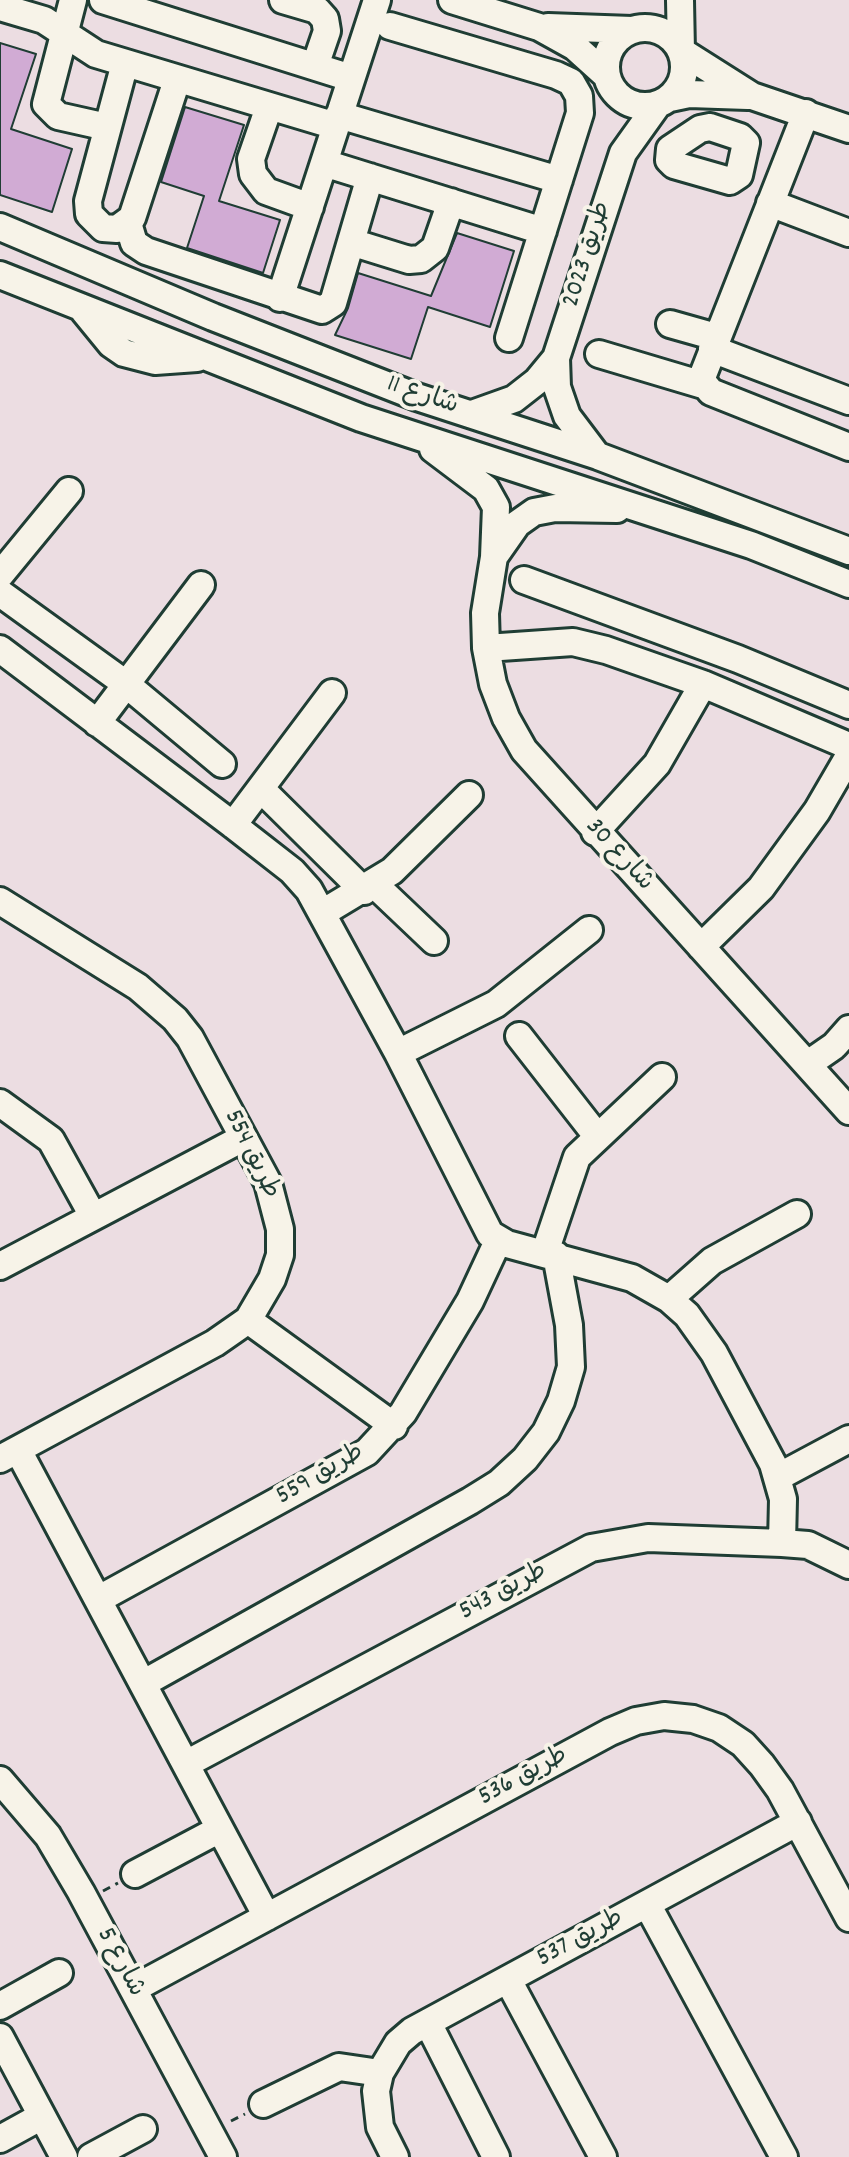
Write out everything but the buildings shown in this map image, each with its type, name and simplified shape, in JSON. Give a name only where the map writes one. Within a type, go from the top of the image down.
[{"type":"street","points":[[73,0],[46,104],[58,116],[107,127]]},
{"type":"street","points":[[103,0],[351,78]]},
{"type":"street","points":[[283,0],[317,10],[325,19],[326,37],[315,66]]},
{"type":"street","points":[[280,298],[377,0]]},
{"type":"street","points":[[452,0],[495,6],[575,47],[631,105],[700,93],[752,96],[849,129]]},
{"type":"street","points":[[608,81],[610,49],[667,0]]},
{"type":"street","points":[[664,101],[682,80],[680,0]]},
{"type":"street","points":[[0,7],[44,20],[64,31],[84,48],[177,80],[269,107],[338,121],[559,180]]},
{"type":"street","points":[[390,26],[556,75],[571,82],[579,96],[580,113],[509,338]]},
{"type":"street","points":[[539,27],[636,29],[664,33],[681,51],[752,96]]},
{"type":"street","points":[[125,63],[88,201],[89,214],[97,225],[110,230],[128,223]]},
{"type":"street","points":[[177,80],[128,223],[131,237],[140,248],[317,311],[330,306],[370,177]]},
{"type":"street","name":"طريق 2023","points":[[608,81],[623,153]]},
{"type":"street","name":"طريق 2023","points":[[598,456],[567,416],[557,387],[556,358],[623,153],[664,101]]},
{"type":"street","points":[[269,107],[251,159],[253,174],[266,191],[310,207]]},
{"type":"street","points":[[806,113],[709,361],[711,392],[849,447]]},
{"type":"street","points":[[324,163],[543,231]]},
{"type":"street","points":[[734,179],[849,233]]},
{"type":"street","points":[[351,242],[409,260],[421,259],[435,248],[451,202]]},
{"type":"street","name":"شارع 11","points":[[0,227],[288,348],[598,456],[849,551]]},
{"type":"street","name":"شارع 11","points":[[0,275],[202,357],[424,440],[751,545],[849,584]]},
{"type":"street","points":[[670,324],[709,361]]},
{"type":"street","points":[[599,354],[709,361],[849,401]]},
{"type":"street","name":"طريق 2023","points":[[472,414],[514,399],[537,381],[556,358]]},
{"type":"street","name":"شارع 30","points":[[424,440],[492,498],[497,517],[485,613],[486,648],[493,684],[506,718],[524,750],[849,1111]]},
{"type":"street","points":[[0,575],[69,491]]},
{"type":"street","name":"شارع 30","points":[[494,557],[517,524],[534,512],[555,508],[589,511],[631,507]]},
{"type":"street","points":[[524,580],[649,625],[849,705]]},
{"type":"street","points":[[97,723],[201,585]]},
{"type":"street","points":[[0,593],[126,684],[222,764]]},
{"type":"street","points":[[639,660],[649,625]]},
{"type":"street","points":[[486,648],[573,642],[639,660],[703,684],[849,746]]},
{"type":"street","points":[[0,649],[292,871],[324,912],[485,1228],[498,1241],[632,1278],[669,1299],[687,1315],[714,1353],[778,1477],[785,1521],[782,1543]]},
{"type":"street","points":[[595,832],[657,764],[703,684]]},
{"type":"street","points":[[233,825],[332,693]]},
{"type":"street","points":[[701,947],[761,888],[817,811],[849,756]]},
{"type":"street","points":[[261,789],[369,888],[434,941]]},
{"type":"street","points":[[324,912],[369,888],[409,856],[469,795]]},
{"type":"street","name":"طريق 554","points":[[0,901],[158,1002],[190,1038],[272,1194],[280,1229],[280,1255],[272,1279],[248,1320],[215,1343],[9,1454]]},
{"type":"street","points":[[398,1053],[496,1004],[589,930]]},
{"type":"street","points":[[808,1064],[834,1046],[849,1029]]},
{"type":"street","points":[[519,1036],[597,1136]]},
{"type":"street","points":[[144,1683],[470,1501],[499,1483],[525,1459],[556,1411],[571,1367],[569,1325],[551,1254],[577,1157],[662,1077]]},
{"type":"street","points":[[0,1103],[51,1140],[93,1216]]},
{"type":"street","points":[[0,1266],[243,1138]]},
{"type":"street","points":[[669,1299],[712,1261],[797,1214]]},
{"type":"street","name":"طريق 559","points":[[99,1599],[367,1452],[394,1426],[470,1301],[498,1241]]},
{"type":"street","points":[[248,1320],[394,1426]]},
{"type":"street","points":[[778,1477],[849,1439]]},
{"type":"street","points":[[9,1454],[99,1599],[267,1917]]},
{"type":"street","name":"طريق 543","points":[[186,1764],[591,1548],[648,1538],[782,1543],[808,1545],[849,1565]]},
{"type":"street","name":"طريق 536","points":[[133,1989],[636,1721],[678,1718],[719,1728],[743,1744],[762,1765],[798,1822],[849,1918]]},
{"type":"street","name":"شارع 5","points":[[0,1780],[48,1836],[223,2157]]},
{"type":"street","name":"طريق 537","points":[[380,2073],[398,2043],[428,2023],[798,1822]]},
{"type":"street","points":[[135,1874],[220,1829]]},
{"type":"street","points":[[647,1904],[784,2157]]},
{"type":"street","points":[[0,2006],[59,1973]]},
{"type":"street","points":[[508,1980],[603,2157]]},
{"type":"street","points":[[428,2023],[496,2157]]},
{"type":"street","points":[[2,2047],[64,2157]]},
{"type":"street","points":[[263,2104],[339,2067],[380,2073],[376,2109],[395,2157]]},
{"type":"street","points":[[0,2139],[42,2116]]},
{"type":"street","points":[[91,2157],[143,2129]]},
{"type":"path","points":[[86,1901],[135,1874]]},
{"type":"path","points":[[210,2133],[263,2104]]}]
